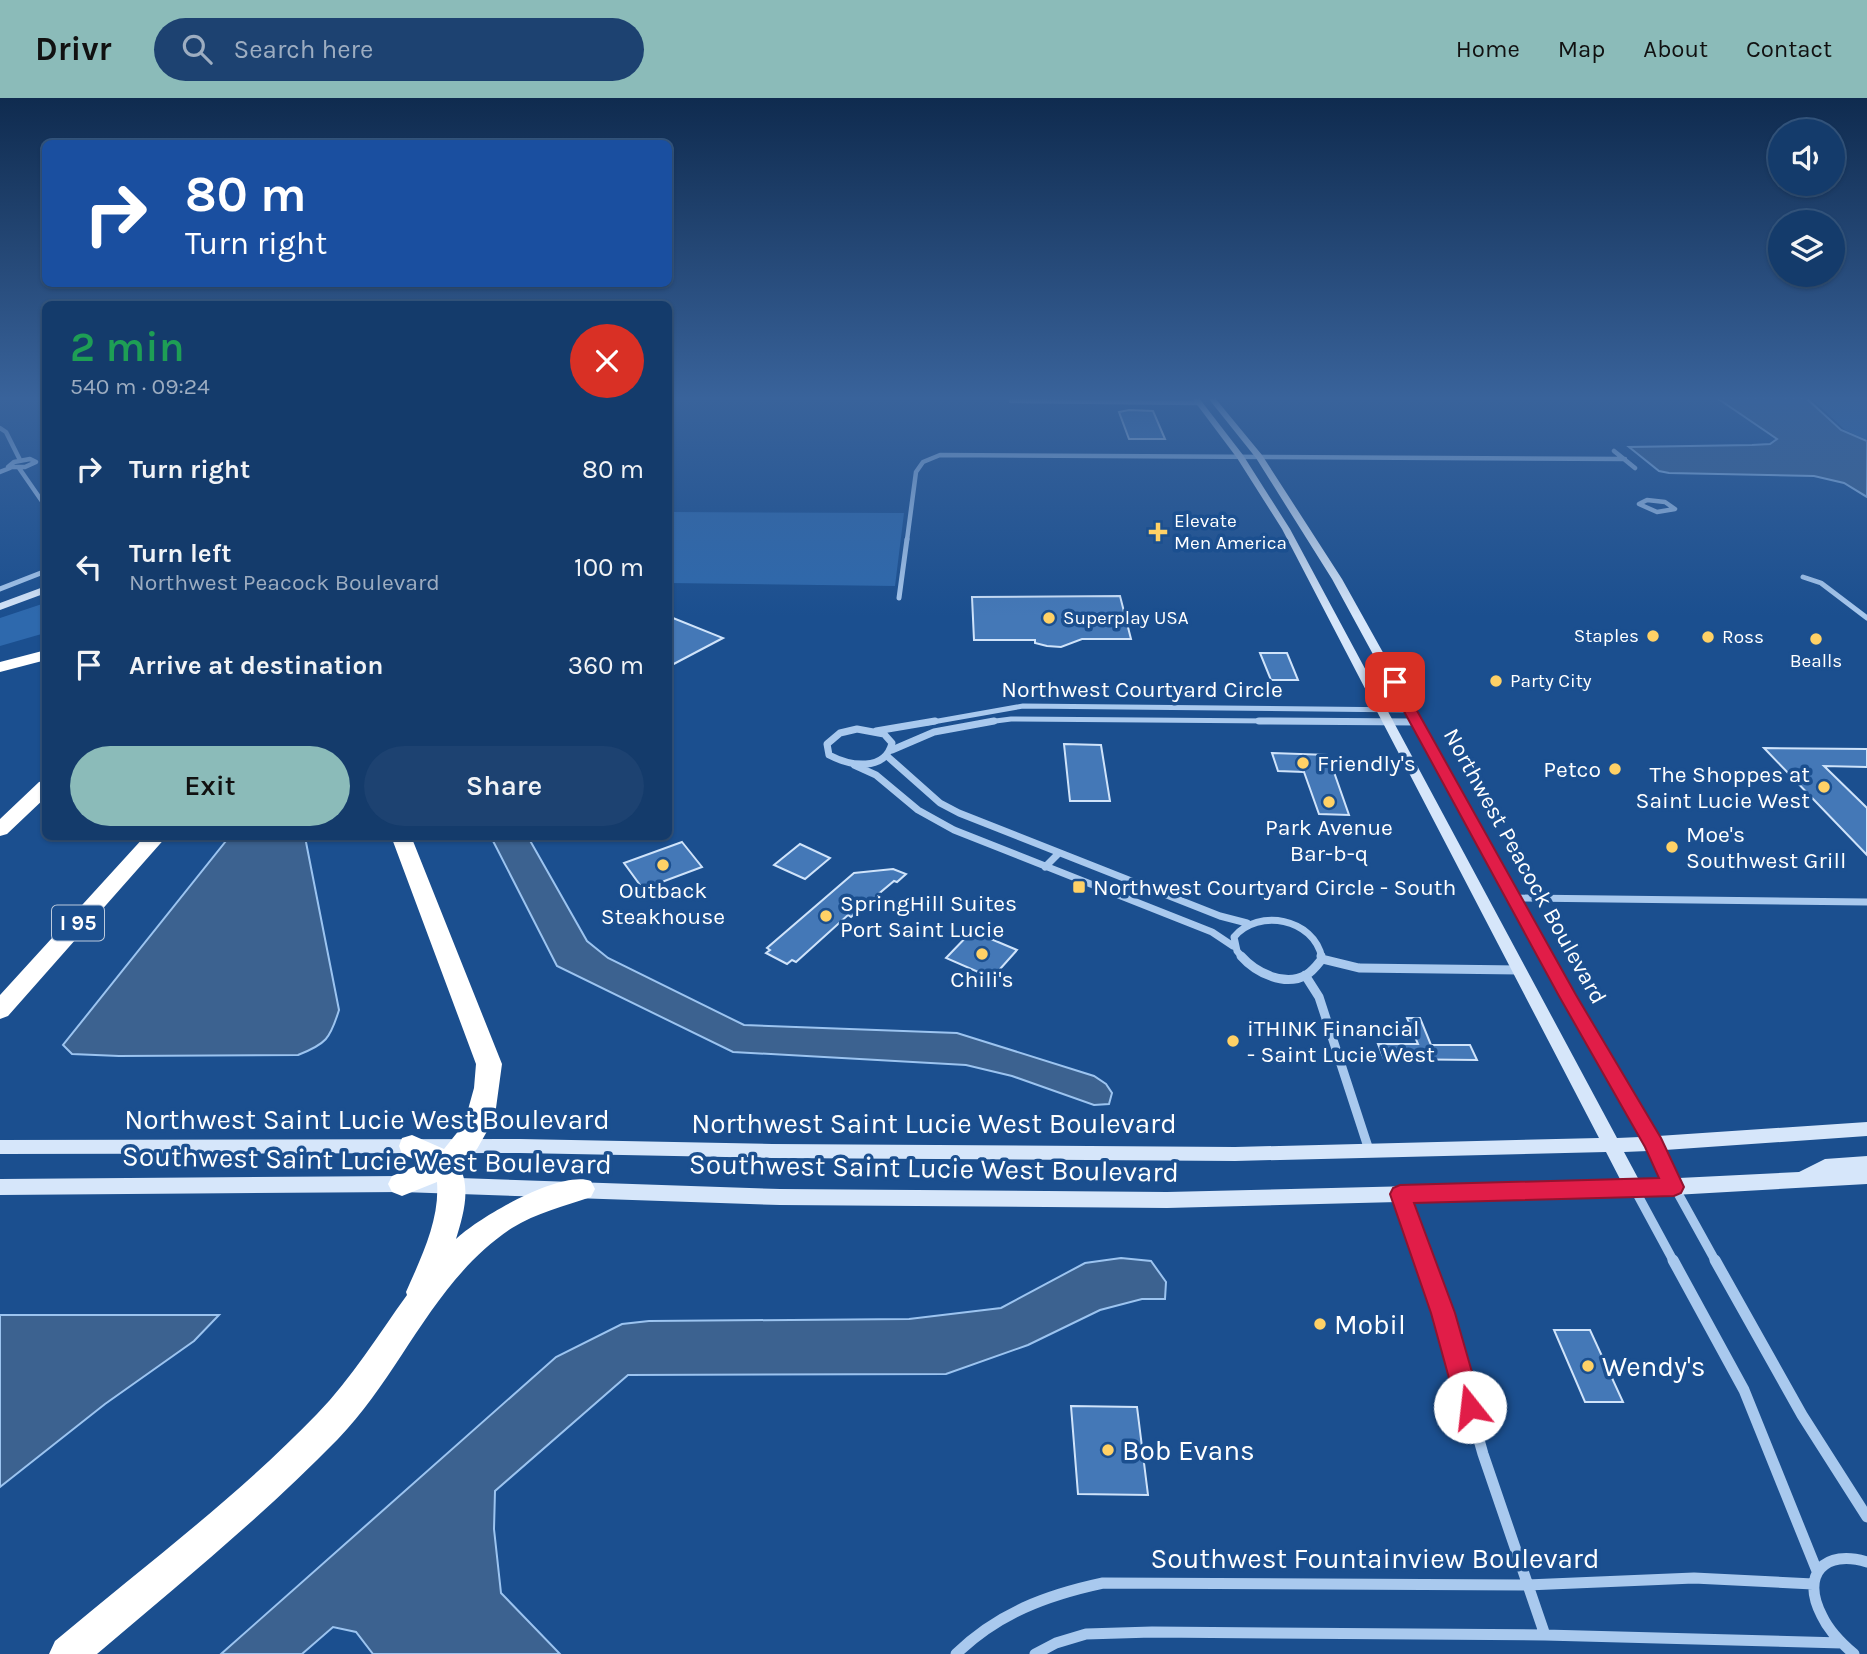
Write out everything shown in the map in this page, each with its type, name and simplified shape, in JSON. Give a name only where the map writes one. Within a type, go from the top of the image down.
[{"type":"highway","points":[[0,667],[42,656]]},
{"type":"highway","points":[[0,830],[42,790]]},
{"type":"highway","name":"I 95","points":[[0,1010],[153,840]]},
{"type":"highway","points":[[403,840],[489,1064],[484,1103],[467,1146],[448,1175]]},
{"type":"highway","points":[[412,1146],[432,1154],[448,1175],[450,1202],[442,1239],[417,1304]]},
{"type":"highway","points":[[401,1184],[428,1175],[448,1175]]},
{"type":"highway","points":[[68,1654],[198,1545],[329,1424],[383,1357],[417,1304],[462,1254],[502,1220],[532,1205],[581,1189]]},
{"type":"street","points":[[21,471],[42,501]]},
{"type":"street","points":[[898,597],[916,471]]},
{"type":"street","points":[[1249,471],[1286,529],[1611,1145],[1744,1390],[1817,1571]]},
{"type":"street","name":"Northwest Peacock Boulevard","points":[[1268,471],[1325,559],[1653,1144],[1674,1187]]},
{"type":"street","points":[[1654,500],[1675,507],[1674,511],[1666,512],[1645,509],[1639,503],[1654,500]]},
{"type":"street","points":[[0,589],[42,573]]},
{"type":"street","points":[[1803,576],[1821,583],[1867,618]]},
{"type":"street","points":[[0,607],[42,591]]},
{"type":"street","name":"Northwest Courtyard Circle","points":[[994,708],[1224,708],[1414,716],[1228,720],[1011,719],[956,727],[903,742],[876,762],[854,765],[837,761],[829,755],[827,744],[834,736],[846,731],[899,729],[994,708]]},
{"type":"street","points":[[1224,708],[1228,720]]},
{"type":"street","points":[[854,765],[876,775],[918,810],[933,818],[1045,867],[1212,932],[1233,946],[1238,957],[1261,973],[1288,978],[1304,975],[1317,968],[1322,959],[1317,941],[1297,926],[1269,919],[1247,923],[1220,916],[940,803],[890,753],[892,743],[888,737],[876,731]]},
{"type":"street","points":[[1045,867],[1059,853]]},
{"type":"street","points":[[1514,898],[1867,902]]},
{"type":"street","points":[[1233,946],[1237,931],[1247,923]]},
{"type":"street","points":[[1322,959],[1359,968],[1519,970]]},
{"type":"street","points":[[1304,975],[1319,997],[1369,1150]]},
{"type":"street","name":"Northwest Saint Lucie West Boulevard","points":[[0,1147],[467,1146],[1236,1154],[1653,1144],[1867,1129]]},
{"type":"street","points":[[1800,1181],[1825,1166],[1867,1163]]},
{"type":"street","name":"Southwest Saint Lucie West Boulevard","points":[[448,1175],[581,1189],[892,1198],[1167,1200],[1674,1187],[1867,1176]]},
{"type":"street","name":"Southwest Saint Lucie West Boulevard","points":[[0,1187],[401,1184]]},
{"type":"street","points":[[1674,1187],[1802,1415],[1867,1517]]},
{"type":"street","points":[[1400,1194],[1443,1313],[1483,1454],[1545,1635]]},
{"type":"street","points":[[1854,1654],[1826,1623],[1816,1603],[1813,1584],[1817,1571],[1826,1561],[1840,1557],[1867,1562]]},
{"type":"street","name":"Southwest Fountainview Boulevard","points":[[957,1654],[968,1641],[1010,1611],[1054,1593],[1103,1583],[1527,1585],[1694,1578],[1813,1584]]},
{"type":"street","points":[[1035,1654],[1056,1643],[1086,1634],[1112,1633],[1545,1635],[1842,1643]]},
{"type":"shaded area","points":[[1659,471],[1867,471],[1867,497],[1844,483],[1814,476]]},
{"type":"shaded area","points":[[672,512],[904,513],[895,586],[672,583]]},
{"type":"shaded area","points":[[42,604],[42,634],[0,646],[0,618]]},
{"type":"shaded area","points":[[227,840],[306,840],[339,1010],[333,1028],[321,1044],[298,1055],[119,1056],[72,1054],[63,1045]]},
{"type":"shaded area","points":[[493,840],[530,840],[587,941],[608,958],[744,1025],[957,1033],[1094,1076],[1106,1084],[1112,1093],[1109,1104],[1094,1105],[1012,1076],[966,1065],[733,1052],[557,966]]},
{"type":"shaded area","points":[[1121,1258],[1151,1261],[1166,1282],[1165,1299],[1142,1299],[1100,1310],[1028,1345],[946,1374],[628,1375],[495,1491],[494,1529],[501,1593],[560,1654],[373,1654],[356,1632],[333,1627],[302,1654],[221,1654],[556,1357],[622,1324],[649,1321],[909,1319],[1001,1308],[1085,1263]]},
{"type":"shaded area","points":[[0,1315],[219,1315],[194,1341],[105,1404],[0,1487]]},
{"type":"building","name":"Superplay USA","points":[[1120,596],[1131,639],[1082,639],[1061,647],[1035,643],[1035,640],[974,640],[972,597]]},
{"type":"building","points":[[672,618],[723,638],[672,665]]},
{"type":"building","points":[[1260,653],[1287,653],[1298,680],[1271,680]]},
{"type":"building","points":[[1064,744],[1101,745],[1110,801],[1070,801]]},
{"type":"building","name":"The Shoppes at Saint Lucie West","points":[[1764,748],[1867,749],[1867,767],[1824,766],[1867,808],[1867,855]]},
{"type":"building","points":[[1272,753],[1328,755],[1349,815],[1319,814],[1304,772],[1278,771]]},
{"type":"building","name":"Outback Steakhouse","points":[[682,842],[702,867],[643,889],[624,863]]},
{"type":"building","points":[[800,844],[830,858],[805,879],[774,865]]},
{"type":"building","name":"SpringHill Suites Port Saint Lucie","points":[[893,869],[906,874],[851,917],[848,915],[796,962],[792,960],[787,964],[766,953],[770,950],[767,948],[854,873]]},
{"type":"building","name":"Chili's","points":[[972,931],[1017,950],[992,978],[946,958]]},
{"type":"building","points":[[1407,1018],[1420,1018],[1431,1045],[1470,1045],[1477,1060],[1384,1059],[1378,1044],[1418,1044]]},
{"type":"building","name":"Wendy's","points":[[1554,1330],[1590,1330],[1623,1402],[1585,1402]]},
{"type":"building","name":"Bob Evans","points":[[1071,1406],[1137,1407],[1148,1495],[1078,1494]]},
{"type":"place","name":"Elevate Men America","points":[[1158,532]]},
{"type":"place","name":"Superplay USA","points":[[1049,618]]},
{"type":"place","name":"Staples","points":[[1653,636]]},
{"type":"place","name":"Ross","points":[[1708,637]]},
{"type":"place","name":"Bealls","points":[[1816,639]]},
{"type":"place","name":"Party City","points":[[1496,681]]},
{"type":"place","name":"Friendly's","points":[[1303,763]]},
{"type":"place","name":"Petco","points":[[1615,769]]},
{"type":"place","name":"The Shoppes at Saint Lucie West","points":[[1824,787]]},
{"type":"place","name":"Park Avenue Bar-b-q","points":[[1329,802]]},
{"type":"place","name":"Moe's Southwest Grill","points":[[1672,847]]},
{"type":"place","name":"Outback Steakhouse","points":[[663,865]]},
{"type":"place","name":"Northwest Courtyard Circle - South","points":[[1079,887]]},
{"type":"place","name":"SpringHill Suites Port Saint Lucie","points":[[826,916]]},
{"type":"place","name":"Chili's","points":[[982,954]]},
{"type":"place","name":"iTHINK Financial - Saint Lucie West","points":[[1233,1041]]},
{"type":"place","name":"Mobil","points":[[1320,1324]]},
{"type":"place","name":"Wendy's","points":[[1588,1366]]},
{"type":"place","name":"Bob Evans","points":[[1108,1450]]},
{"type":"route","points":[[1395,682],[1567,996],[1653,1144],[1674,1187],[1400,1194],[1443,1313],[1470,1407]]}]
